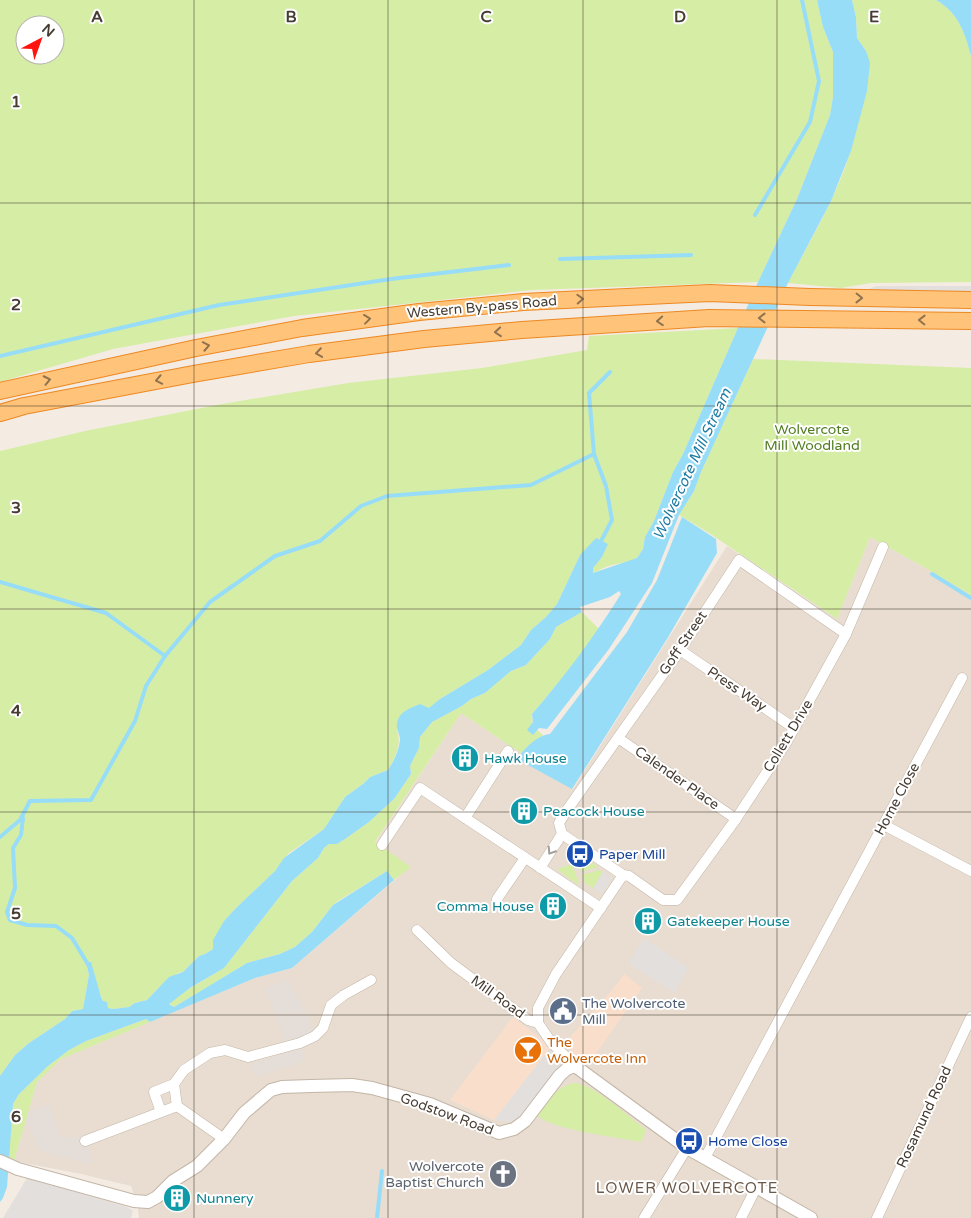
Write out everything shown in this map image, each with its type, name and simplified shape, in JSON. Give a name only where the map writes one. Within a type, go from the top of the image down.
[{"type":"highway","name":"Western By-pass Road","points":[[0,391],[196,348],[302,328],[419,312],[523,302],[710,293],[971,300]]},
{"type":"highway","name":"Western By-pass Road","points":[[0,413],[24,406],[184,375],[309,354],[424,339],[512,331],[709,318],[971,321]]},
{"type":"street","name":"Collett Drive","points":[[623,875],[629,876],[663,900],[677,900],[736,819],[794,728],[846,634],[883,547]]},
{"type":"street","name":"Goff Street","points":[[562,834],[559,823],[680,650],[739,560],[846,634]]},
{"type":"street","name":"Press Way","points":[[680,650],[794,728]]},
{"type":"street","name":"Home Close","points":[[704,1158],[962,678]]},
{"type":"street","name":"Calender Place","points":[[618,738],[736,819]]},
{"type":"street","points":[[465,818],[508,750]]},
{"type":"street","points":[[382,845],[420,788],[601,908]]},
{"type":"street","points":[[884,825],[971,871]]},
{"type":"street","points":[[538,1023],[538,1008],[556,974],[623,875],[562,834],[540,868]]},
{"type":"street","points":[[498,899],[525,858]]},
{"type":"street","name":"Mill Road","points":[[417,930],[451,963],[528,1020],[538,1023],[551,1042],[575,1066]]},
{"type":"street","points":[[161,1112],[154,1092],[174,1084],[184,1070],[210,1053],[225,1050],[248,1058],[315,1036],[323,1028],[331,1005],[371,980]]},
{"type":"street","name":"Rosamund Road","points":[[877,1218],[971,1017]]},
{"type":"street","points":[[575,1066],[687,1148],[811,1218]]},
{"type":"street","name":"Godstow Road","points":[[0,1161],[12,1167],[129,1200],[148,1202],[157,1197],[173,1181],[197,1166],[224,1139],[244,1113],[271,1090],[282,1087],[352,1085],[372,1088],[430,1104],[499,1133],[514,1129],[524,1121],[560,1076],[567,1069],[575,1066]]},
{"type":"street","points":[[174,1084],[177,1106],[224,1139]]},
{"type":"street","points":[[85,1141],[177,1106]]},
{"type":"street","points":[[644,1218],[687,1148]]},
{"type":"street","points":[[741,1218],[756,1188]]},
{"type":"shaded area","points":[[877,286],[971,286],[971,294],[858,293]]},
{"type":"shaded area","points":[[870,537],[971,595],[971,1218],[139,1218],[137,1202],[131,1186],[14,1161],[37,1082],[61,1059],[255,978],[292,968],[410,867],[375,843],[461,713],[521,753],[517,759],[573,789],[727,546],[837,619]]},
{"type":"shaded area","points":[[603,872],[612,878],[602,894],[593,888]]},
{"type":"shaded area","points":[[644,938],[688,968],[674,993],[628,963]]},
{"type":"shaded area","points":[[624,974],[642,988],[588,1065],[564,1044]]},
{"type":"shaded area","points":[[288,979],[315,1031],[285,1042],[265,988]]},
{"type":"shaded area","points":[[513,1017],[566,1059],[524,1112],[515,1121],[508,1122],[494,1120],[450,1100]]},
{"type":"shaded area","points":[[551,1047],[566,1059],[515,1121],[494,1120]]},
{"type":"shaded area","points":[[302,1048],[305,1061],[256,1077],[250,1064]]},
{"type":"shaded area","points":[[49,1104],[60,1135],[70,1139],[83,1134],[93,1162],[87,1164],[38,1150],[25,1113]]},
{"type":"shaded area","points":[[27,1178],[127,1207],[133,1211],[131,1218],[3,1218]]},
{"type":"green space","points":[[0,0],[817,0],[823,27],[833,52],[833,97],[830,115],[797,199],[758,282],[532,290],[294,316],[113,349],[0,382]]},
{"type":"green space","points":[[852,0],[936,0],[950,11],[963,31],[971,56],[971,282],[871,283],[841,288],[788,283],[837,187],[852,147],[857,126],[866,51],[857,38],[856,17]]},
{"type":"green space","points":[[738,328],[683,454],[673,472],[654,521],[645,537],[643,549],[637,558],[608,566],[593,573],[592,568],[604,552],[580,555],[557,604],[531,630],[521,645],[488,670],[440,699],[429,709],[423,705],[397,730],[398,746],[388,770],[370,777],[345,797],[324,829],[289,853],[275,871],[224,921],[213,949],[199,956],[183,972],[178,973],[158,988],[147,1000],[135,1003],[129,1007],[113,1009],[108,1008],[103,1001],[86,962],[89,975],[83,1009],[72,1011],[65,1019],[29,1043],[15,1055],[0,1076],[0,451],[85,431],[222,404],[348,383],[482,368],[587,350],[589,336]]},
{"type":"green space","name":"Wolvercote Mill Woodland","points":[[753,359],[971,368],[971,595],[870,537],[837,619],[679,515],[694,491]]},
{"type":"green space","points":[[582,612],[599,629],[567,673],[532,714],[533,735],[537,730],[543,735],[521,753],[461,713],[375,842],[411,867],[394,880],[387,871],[338,901],[312,932],[295,947],[280,954],[247,963],[174,1007],[169,1003],[224,968],[292,881],[318,858],[324,848],[329,844],[337,844],[345,839],[369,822],[394,799],[411,774],[410,766],[419,748],[420,737],[432,722],[485,693],[511,671],[526,665],[550,639],[556,627]]},
{"type":"green space","points":[[587,859],[598,867],[581,872],[578,861]]},
{"type":"green space","points":[[572,864],[579,883],[577,884],[557,869]]},
{"type":"green space","points":[[599,870],[603,872],[593,888],[585,883],[582,875]]},
{"type":"green space","points":[[146,1019],[150,1022],[61,1059],[37,1082],[14,1161],[8,1160],[13,1104],[19,1094],[48,1066],[69,1050],[86,1041]]},
{"type":"green space","points":[[574,1083],[601,1095],[646,1130],[641,1142],[569,1129],[555,1125],[537,1115],[557,1091]]},
{"type":"water","name":"Wolvercote Mill Stream","points":[[817,0],[852,0],[856,17],[857,38],[866,51],[870,63],[867,91],[851,151],[831,201],[788,283],[694,491],[679,515],[652,583],[609,649],[547,729],[539,728],[533,735],[527,730],[533,722],[532,714],[590,641],[621,594],[619,591],[610,597],[580,607],[582,612],[556,627],[550,639],[526,665],[511,671],[485,693],[432,722],[420,737],[419,748],[410,766],[411,774],[394,799],[369,822],[345,839],[337,844],[329,844],[324,848],[318,858],[292,881],[224,968],[190,988],[169,1004],[174,1007],[247,963],[280,954],[295,947],[312,932],[333,905],[387,871],[394,880],[292,968],[255,978],[150,1022],[146,1019],[86,1041],[69,1050],[48,1066],[19,1094],[13,1104],[7,1187],[0,1202],[0,1076],[15,1055],[29,1043],[65,1019],[72,1011],[83,1009],[89,975],[86,962],[91,962],[101,997],[103,1001],[107,1002],[108,1008],[129,1007],[135,1003],[147,1000],[169,977],[183,972],[199,956],[213,949],[213,940],[224,921],[275,871],[284,858],[324,829],[345,797],[370,777],[388,770],[399,748],[400,740],[397,723],[404,712],[420,704],[429,708],[440,699],[488,670],[521,645],[531,630],[557,604],[580,555],[596,538],[608,544],[602,557],[593,568],[593,573],[637,558],[643,549],[645,537],[654,521],[673,472],[683,454],[758,282],[797,199],[830,115],[833,97],[833,52],[823,27]]},
{"type":"water","points":[[936,0],[971,0],[971,56],[960,24],[944,5]]},
{"type":"water","points":[[682,517],[716,539],[717,553],[667,639],[572,789],[517,759],[536,740],[550,734],[627,632],[657,580]]},
{"type":"waterway","points":[[755,215],[810,122],[819,81],[802,0]]},
{"type":"waterway","points":[[560,259],[691,255]]},
{"type":"waterway","points":[[0,356],[219,305],[391,279],[509,265]]},
{"type":"waterway","points":[[599,545],[612,520],[606,486],[594,454],[589,393],[610,372]]},
{"type":"waterway","points":[[165,656],[210,602],[275,556],[320,541],[361,506],[387,496],[531,485],[594,454]]},
{"type":"waterway","points":[[932,574],[971,598]]},
{"type":"waterway","points":[[0,582],[106,613],[165,656],[146,686],[135,721],[91,800],[30,801],[20,820],[0,837]]},
{"type":"waterway","points":[[23,818],[21,835],[13,848],[15,888],[7,912],[10,920],[27,925],[56,926],[72,938],[89,966]]},
{"type":"waterway","points":[[377,1218],[382,1171]]},
{"type":"place","name":"Hawk House","points":[[465,758]]},
{"type":"place","name":"Peacock House","points":[[524,811]]},
{"type":"place","name":"Paper Mill","points":[[580,854]]},
{"type":"place","name":"Comma House","points":[[553,906]]},
{"type":"place","name":"Gatekeeper House","points":[[648,921]]},
{"type":"place","name":"The Wolvercote Mill","points":[[563,1011]]},
{"type":"place","name":"The Wolvercote Inn","points":[[528,1050]]},
{"type":"place","name":"Home Close","points":[[689,1141]]},
{"type":"place","name":"Wolvercote Baptist Church","points":[[503,1174]]},
{"type":"place","name":"Nunnery","points":[[177,1198]]},
{"type":"district","name":"LOWER WOLVERCOTE","points":[[687,1188]]}]
